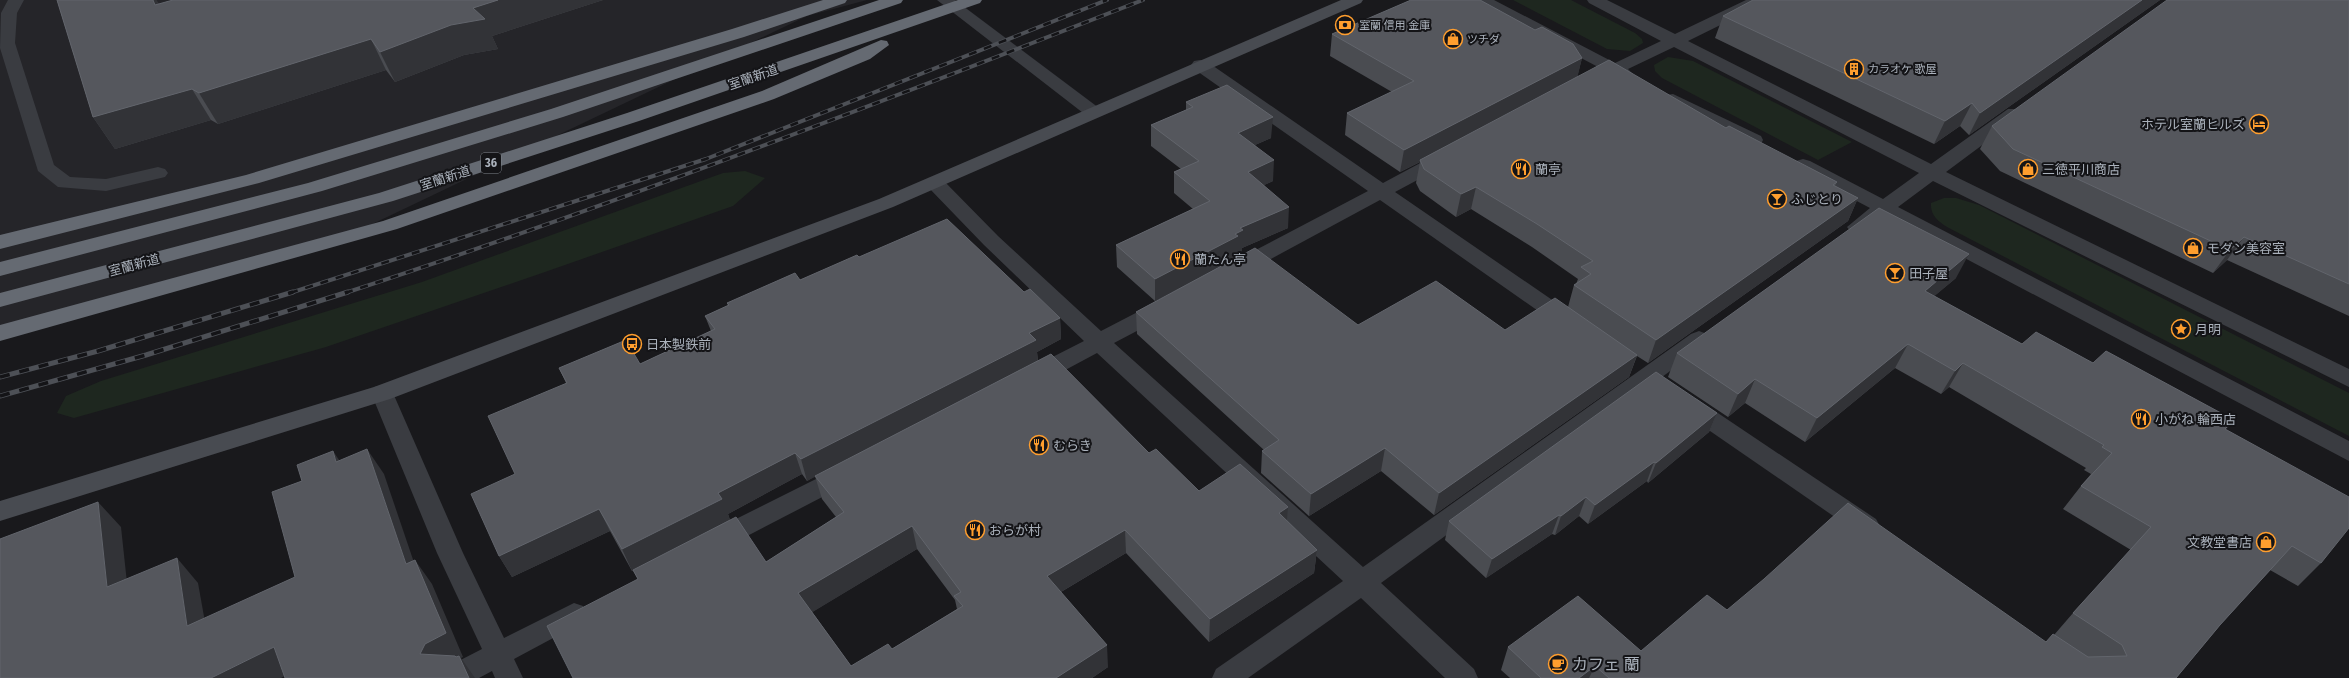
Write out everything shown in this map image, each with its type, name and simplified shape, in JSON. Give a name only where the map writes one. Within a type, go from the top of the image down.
[{"type":"highway","points":[[0,242],[252,179],[738,33],[839,0]]},
{"type":"highway","name":"36","points":[[0,270],[315,187],[557,113],[895,0]]},
{"type":"highway","name":"室蘭新道","points":[[0,300],[386,197],[634,117],[941,7],[974,0]]},
{"type":"highway","points":[[0,333],[390,225],[768,95],[864,55],[941,7]]},
{"type":"street","points":[[16,0],[9,13],[7,43],[45,167],[65,183],[106,185],[158,173]]},
{"type":"street","points":[[0,511],[382,393],[935,183],[1200,65],[1356,0]]},
{"type":"street","points":[[1482,0],[1885,207],[2349,452]]},
{"type":"street","points":[[1595,0],[1931,172],[2349,378]]},
{"type":"street","points":[[1579,87],[1614,68],[1677,41],[1759,0]]},
{"type":"street","points":[[941,7],[1093,112]]},
{"type":"street","points":[[1200,65],[1582,331]]},
{"type":"street","points":[[1840,239],[2032,100]]},
{"type":"street","points":[[1216,279],[1459,150]]},
{"type":"street","points":[[935,183],[961,211],[1099,342],[1363,582],[1464,678]]},
{"type":"street","points":[[1014,386],[1182,298]]},
{"type":"street","points":[[1226,678],[1654,381],[1711,330]]},
{"type":"street","points":[[1654,381],[1888,540]]},
{"type":"street","points":[[382,393],[450,553],[509,678]]},
{"type":"street","points":[[696,551],[866,463]]},
{"type":"street","points":[[453,678],[596,603]]},
{"type":"shaded area","points":[[0,0],[867,0],[807,16],[341,239],[0,340]]},
{"type":"shaded area","points":[[1513,0],[1571,0],[1635,33],[1642,39],[1643,43],[1630,51],[1607,49]]},
{"type":"shaded area","points":[[1668,57],[1693,61],[1852,142],[1818,160],[1662,78],[1655,71],[1654,65]]},
{"type":"shaded area","points":[[745,171],[765,178],[733,206],[326,347],[74,418],[57,413],[66,396],[101,381],[422,282],[723,173]]},
{"type":"shaded area","points":[[1944,198],[1956,198],[1979,205],[2349,393],[2349,436],[1947,227],[1935,217],[1931,207],[1931,203]]},
{"type":"building","points":[[57,0],[153,0],[155,5],[173,0],[498,0],[473,8],[485,19],[451,25],[380,52],[371,39],[199,93],[192,89],[93,117]]},
{"type":"building","points":[[1411,0],[1480,0],[1535,30],[1542,27],[1573,44],[1582,58],[1404,150],[1347,113],[1414,81],[1332,34]]},
{"type":"building","points":[[1753,0],[2142,0],[1980,113],[1972,103],[1945,121],[1723,16]]},
{"type":"building","points":[[2167,0],[2349,0],[2349,284],[2244,237],[2230,250],[2013,149],[1992,126]]},
{"type":"building","points":[[1609,60],[1726,128],[1729,126],[1837,182],[1833,185],[1858,198],[1656,340],[1574,285],[1591,274],[1581,267],[1593,261],[1537,224],[1476,187],[1461,194],[1424,169],[1420,160]]},
{"type":"building","points":[[1227,85],[1273,117],[1238,133],[1274,160],[1248,172],[1289,207],[1240,228],[1243,230],[1235,234],[1238,236],[1155,279],[1116,245],[1210,201],[1174,172],[1199,161],[1151,125],[1193,107],[1186,102]]},
{"type":"building","points":[[1879,208],[1969,254],[1925,291],[2022,344],[2036,332],[2093,363],[2106,351],[2234,420],[2225,429],[2349,497],[2349,528],[2321,563],[2292,546],[2220,625],[2176,678],[1609,678],[1595,666],[1579,678],[1541,678],[1508,647],[1578,596],[1641,651],[1707,595],[1727,610],[1764,579],[1848,503],[2046,642],[2053,634],[2088,657],[2127,656],[2122,645],[2073,613],[2151,527],[2081,486],[2112,453],[2102,447],[2104,445],[1963,363],[1955,371],[1908,344],[1817,418],[1755,379],[1738,394],[1677,353]]},
{"type":"building","points":[[947,219],[1024,292],[1030,289],[1060,318],[1029,333],[1036,340],[801,459],[795,453],[718,493],[722,499],[622,549],[599,509],[499,556],[471,494],[515,474],[488,416],[567,383],[559,368],[626,340],[640,364],[715,329],[705,316],[729,305],[727,303],[795,273],[800,280],[857,255],[859,257]]},
{"type":"building","points":[[1255,248],[1358,325],[1436,281],[1505,330],[1555,298],[1637,355],[1439,493],[1385,448],[1311,494],[1262,451],[1279,440],[1136,312]]},
{"type":"building","points":[[1051,354],[1149,453],[1156,449],[1199,491],[1240,464],[1288,507],[1279,513],[1317,550],[1210,619],[1125,530],[1047,576],[1107,645],[1056,678],[573,678],[547,626],[638,579],[633,570],[736,517],[766,562],[844,512],[815,476]],"holes":[[[912,526],[961,592],[954,596],[963,606],[892,649],[888,644],[851,666],[798,593]]]},
{"type":"building","points":[[1656,372],[1717,413],[1656,463],[1654,462],[1595,505],[1586,497],[1561,516],[1559,515],[1492,559],[1449,521]]},
{"type":"building","points":[[367,449],[406,564],[415,560],[446,633],[425,644],[420,654],[459,656],[469,678],[285,678],[274,647],[211,678],[0,678],[0,539],[98,502],[107,587],[177,558],[187,626],[295,577],[272,492],[302,481],[297,465],[333,451],[336,462]]},
{"type":"railway","points":[[290,293],[706,159],[1107,0]]},
{"type":"railway","points":[[348,292],[546,225],[646,189],[945,77],[1143,0]]},
{"type":"railway","points":[[0,377],[98,351],[293,292]]},
{"type":"railway","points":[[0,396],[146,355],[348,292]]},
{"type":"place","name":"室蘭 信用 金庫","points":[[1345,25]]},
{"type":"place","name":"ツチダ","points":[[1453,39]]},
{"type":"place","name":"カラオケ 歌屋","points":[[1854,69]]},
{"type":"place","name":"ホテル室蘭ヒルズ","points":[[2259,124]]},
{"type":"place","name":"蘭亭","points":[[1521,169]]},
{"type":"place","name":"三徳平川商店","points":[[2028,169]]},
{"type":"place","name":"ふじとり","points":[[1777,199]]},
{"type":"place","name":"モダン美容室","points":[[2193,248]]},
{"type":"place","name":"蘭たん亭","points":[[1180,259]]},
{"type":"place","name":"田子屋","points":[[1895,273]]},
{"type":"place","name":"月明","points":[[2181,329]]},
{"type":"place","name":"日本製鉄前","points":[[632,344]]},
{"type":"place","name":"小がね 輪西店","points":[[2141,419]]},
{"type":"place","name":"むらき","points":[[1039,445]]},
{"type":"place","name":"おらが村","points":[[975,530]]},
{"type":"place","name":"文教堂書店","points":[[2266,542]]},
{"type":"place","name":"カフェ 蘭","points":[[1558,664]]}]
